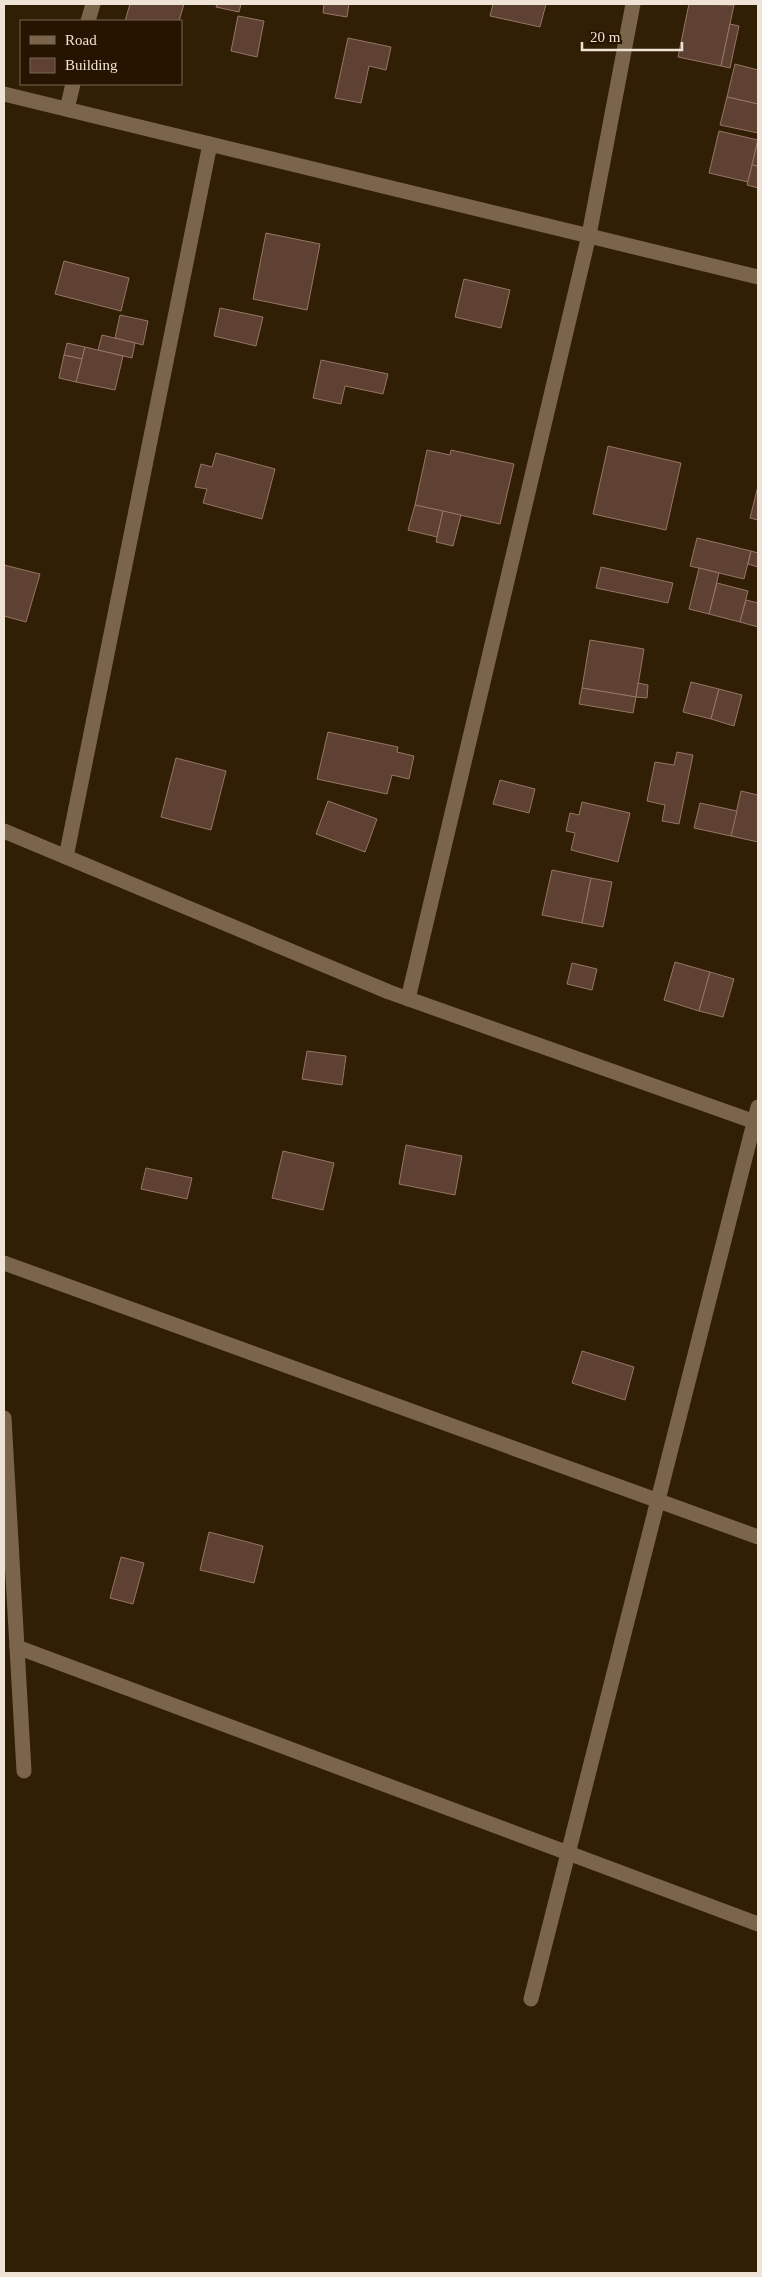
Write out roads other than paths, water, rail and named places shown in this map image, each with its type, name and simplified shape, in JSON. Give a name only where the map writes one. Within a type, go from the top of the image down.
[{"type":"lane","points":[[88,20],[93,4]]},
{"type":"lane","points":[[408,999],[589,235],[632,4]]},
{"type":"lane","points":[[67,109],[73,85]]},
{"type":"lane","points":[[4,94],[758,277]]},
{"type":"lane","points":[[66,857],[210,144]]},
{"type":"lane","points":[[4,831],[408,999],[757,1117],[531,1999]]},
{"type":"lane","points":[[4,1263],[758,1537]]},
{"type":"lane","points":[[4,1418],[24,1770]]},
{"type":"lane","points":[[17,1647],[758,1924]]}]
